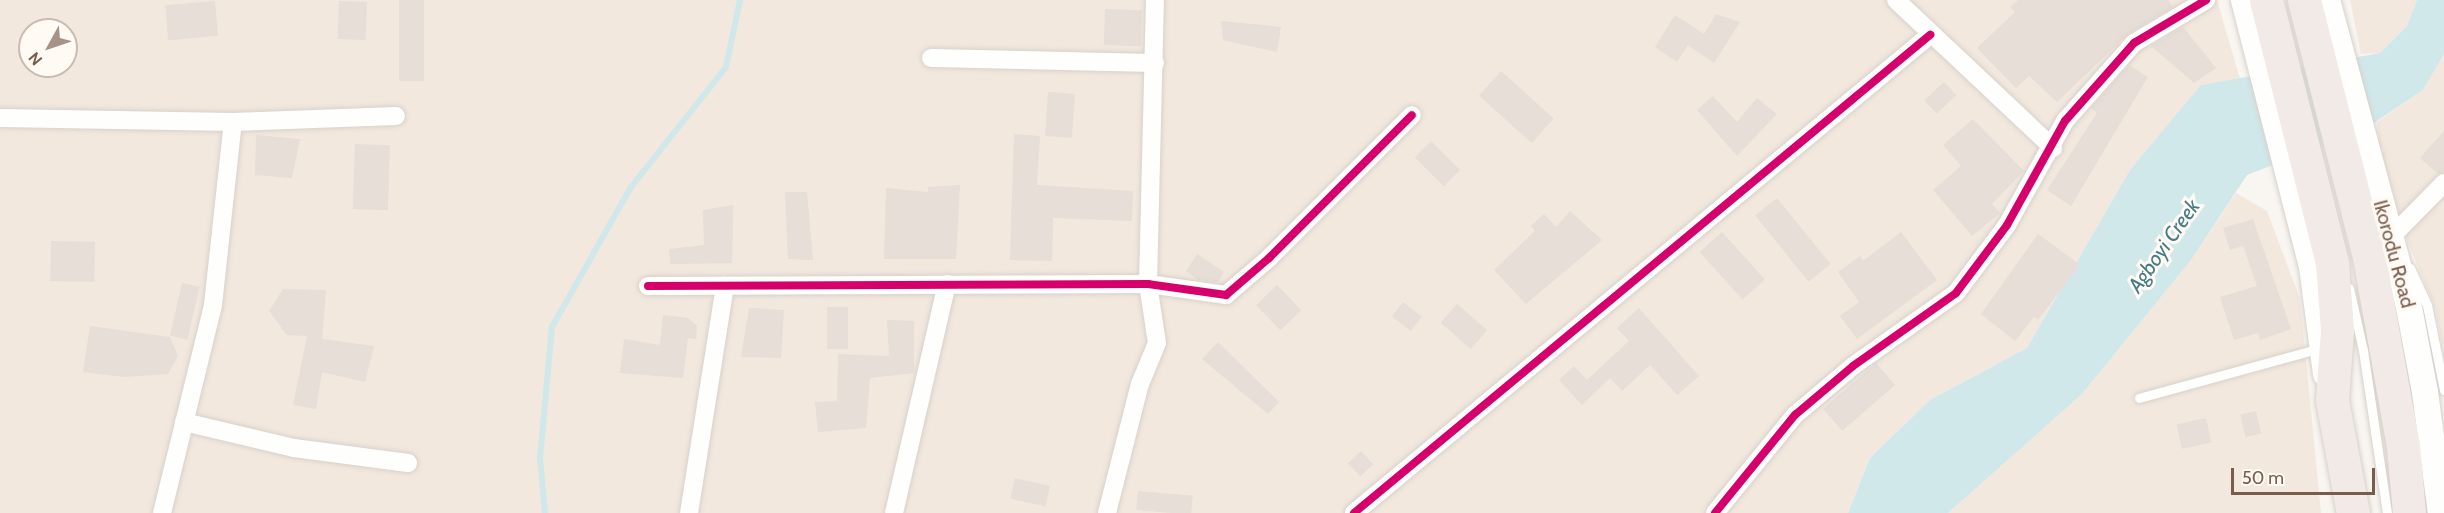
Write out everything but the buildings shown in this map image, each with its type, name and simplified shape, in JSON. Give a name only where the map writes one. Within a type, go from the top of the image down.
[{"type":"highway","name":"Ikorodu Road","points":[[2266,0],[2300,25],[2332,182],[2384,330],[2403,446],[2409,513]]},
{"type":"highway","name":"Ikorodu Road","points":[[2332,182],[2332,262],[2337,330],[2332,400],[2353,513]]},
{"type":"highway","points":[[2403,446],[2438,509]]},
{"type":"street","points":[[1107,513],[1140,384],[1157,343],[1148,284],[1155,0]]},
{"type":"street","points":[[1896,0],[1930,35],[2053,147]]},
{"type":"street","points":[[1715,513],[1795,415],[1853,366],[1956,293],[2007,225],[2053,147],[2065,121],[2134,43],[2205,0]]},
{"type":"street","name":"Ikorodu Road","points":[[2244,0],[2300,25],[2332,182],[2312,266],[2320,348],[2332,400],[2343,513]]},
{"type":"street","points":[[1354,513],[1930,35]]},
{"type":"street","points":[[931,58],[1155,63]]},
{"type":"street","points":[[648,286],[1148,284],[1226,295],[1269,258],[1412,115]]},
{"type":"street","points":[[0,118],[233,122],[396,116]]},
{"type":"street","points":[[162,513],[213,305],[233,122]]},
{"type":"street","name":"Ikorodu Road","points":[[2332,182],[2390,238],[2426,392],[2438,509]]},
{"type":"street","points":[[2390,238],[2444,183]]},
{"type":"street","points":[[894,513],[947,284]]},
{"type":"street","points":[[689,513],[725,286]]},
{"type":"street","points":[[184,422],[294,448],[408,463]]},
{"type":"lane","points":[[2277,0],[2300,25]]},
{"type":"lane","points":[[2292,0],[2300,25]]},
{"type":"lane","points":[[2332,182],[2363,350],[2387,513]]},
{"type":"lane","points":[[2390,238],[2411,269],[2427,305],[2444,390]]},
{"type":"lane","points":[[2139,398],[2320,348]]},
{"type":"lane","points":[[2438,509],[2444,475]]},
{"type":"shaded area","points":[[0,0],[2217,0],[2240,79],[2201,86],[2130,170],[2027,348],[1930,400],[1870,458],[1848,513],[0,513]]},
{"type":"shaded area","points":[[2350,0],[2417,0],[2407,26],[2380,53],[2361,54]]},
{"type":"shaded area","points":[[2444,54],[2444,354],[2435,307],[2409,245],[2379,145],[2377,122],[2423,90]]},
{"type":"shaded area","points":[[2236,193],[2267,211],[2300,299],[2321,513],[1948,513],[2082,394],[2191,260]]},
{"type":"water","name":"Agboyi Creek","points":[[2417,0],[2444,0],[2444,54],[2423,90],[2365,129],[2247,175],[2191,260],[2082,394],[1948,513],[1848,513],[1870,458],[1930,400],[2027,348],[2130,170],[2201,85],[2380,53],[2407,26]]},
{"type":"waterway","points":[[545,513],[540,458],[552,327],[631,187],[726,67],[740,0]]},
{"type":"cycle path","points":[[1715,513],[1795,415],[1853,366],[1956,293],[2007,225],[2065,121],[2134,43],[2206,0]]},
{"type":"cycle path","points":[[1354,513],[1930,35]]},
{"type":"cycle path","points":[[648,286],[1148,284],[1226,295],[1269,258],[1412,115]]}]
